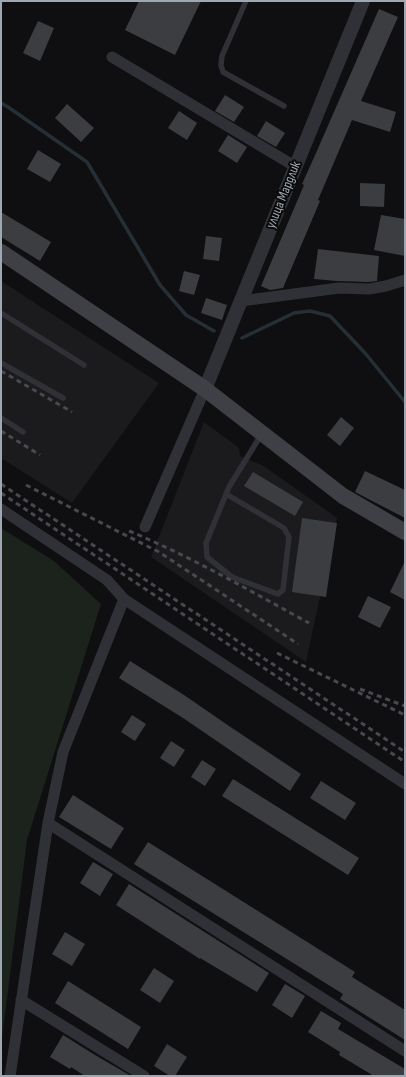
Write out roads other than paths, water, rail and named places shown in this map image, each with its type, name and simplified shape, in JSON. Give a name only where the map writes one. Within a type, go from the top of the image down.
[{"type":"main road","points":[[1,252],[206,389],[343,496],[405,532]]},
{"type":"street","name":"улица Мардлик","points":[[206,389],[363,1]]},
{"type":"street","points":[[112,57],[296,167]]},
{"type":"street","points":[[241,301],[339,288],[369,289],[386,286],[405,280]]},
{"type":"street","points":[[145,527],[206,389]]},
{"type":"street","points":[[1,509],[107,580],[124,599],[405,784]]},
{"type":"street","points":[[10,1076],[48,823],[63,752],[124,599]]},
{"type":"street","points":[[48,823],[405,1050]]},
{"type":"street","points":[[21,1000],[144,1076]]},
{"type":"lane","points":[[246,1],[222,56],[221,65],[223,72],[284,106]]},
{"type":"lane","points":[[1,313],[84,365]]},
{"type":"lane","points":[[1,363],[63,398]]},
{"type":"lane","points":[[1,418],[23,432]]},
{"type":"lane","points":[[226,494],[284,528],[289,537],[283,590],[278,594],[232,577],[207,557],[206,543],[228,487],[262,434]]},
{"type":"waterway","points":[[1,103],[87,162],[160,285],[186,315],[214,331]]},
{"type":"waterway","points":[[242,338],[294,313],[310,311],[330,316],[365,353],[405,402]]},
{"type":"railway","points":[[1,371],[72,412]]},
{"type":"railway","points":[[1,431],[40,455]]},
{"type":"railway","points":[[1,484],[405,752]]},
{"type":"railway","points":[[26,485],[159,552],[298,644]]},
{"type":"railway","points":[[1,493],[405,762]]},
{"type":"railway","points":[[129,531],[198,563],[309,623]]},
{"type":"railway","points":[[277,653],[405,715]]},
{"type":"railway","points":[[360,689],[405,706]]}]
